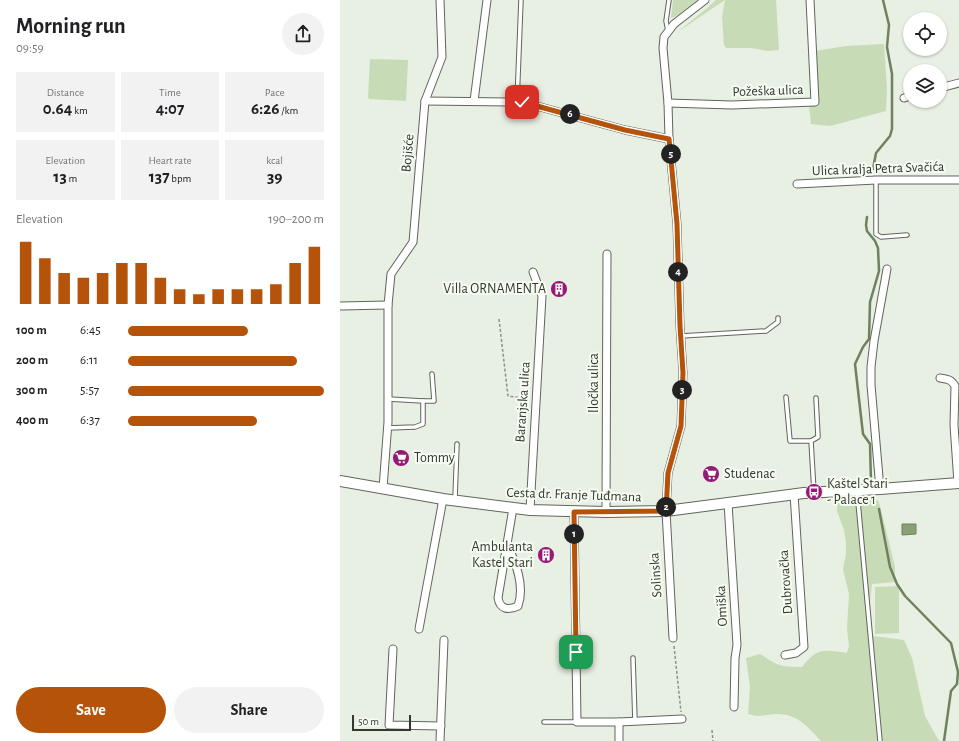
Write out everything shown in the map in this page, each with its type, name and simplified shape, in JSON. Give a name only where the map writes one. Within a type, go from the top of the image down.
[{"type":"main road","name":"Cesta dr. Franje Tuđmana","points":[[340,481],[443,499],[530,510],[574,512],[666,511],[814,492],[958,483]]},
{"type":"street","name":"Bojišće","points":[[384,488],[388,399],[388,305],[391,274],[413,242],[425,101],[442,57],[440,0]]},
{"type":"street","points":[[474,101],[487,0]]},
{"type":"street","points":[[668,31],[674,24],[705,0]]},
{"type":"street","name":"Požeška ulica","points":[[668,103],[732,105],[815,102],[810,0]]},
{"type":"street","name":"Solinska","points":[[668,31],[664,37],[663,48],[668,103],[669,139],[677,224],[683,373],[681,426],[668,473],[666,511],[673,638]]},
{"type":"street","points":[[947,86],[959,83]]},
{"type":"street","points":[[425,101],[517,102],[564,112],[625,130],[669,139]]},
{"type":"street","name":"Ulica kralja Petra Svačića","points":[[797,184],[876,180],[959,180]]},
{"type":"street","name":"Iločka ulica","points":[[606,512],[607,254]]},
{"type":"street","points":[[880,489],[871,385],[871,367],[874,341],[887,269]]},
{"type":"street","name":"Baranjska ulica","points":[[530,510],[542,296],[533,272]]},
{"type":"street","points":[[340,306],[388,305]]},
{"type":"street","points":[[940,378],[953,381],[955,386],[954,425],[958,483]]},
{"type":"street","name":"Dubrovačka","points":[[785,655],[796,654],[804,646],[794,494]]},
{"type":"street","points":[[418,629],[443,499]]},
{"type":"street","name":"Omiška","points":[[728,503],[737,645],[735,658],[734,707]]},
{"type":"street","points":[[507,544],[516,566],[520,583],[520,600],[518,606],[513,609],[503,608],[500,605],[498,598],[507,544],[513,508]]},
{"type":"street","points":[[574,512],[577,722],[635,722],[682,719]]},
{"type":"street","points":[[440,741],[444,640]]},
{"type":"street","points":[[393,649],[389,725],[441,726]]},
{"type":"street","points":[[619,722],[619,741]]},
{"type":"lane","points":[[517,102],[521,0]]},
{"type":"lane","points":[[668,31],[666,21],[669,0]]},
{"type":"lane","points":[[876,180],[876,234],[881,237],[906,236]]},
{"type":"lane","points":[[681,336],[766,331],[778,322],[778,318]]},
{"type":"lane","points":[[388,399],[434,401],[432,374]]},
{"type":"lane","points":[[786,397],[790,441],[811,441],[818,436],[816,398]]},
{"type":"lane","points":[[387,428],[415,427],[423,424],[423,401]]},
{"type":"lane","points":[[811,441],[814,492]]},
{"type":"lane","points":[[455,500],[457,444]]},
{"type":"lane","points":[[857,490],[880,741]]},
{"type":"lane","points":[[633,658],[635,722]]},
{"type":"lane","points":[[544,722],[577,722]]},
{"type":"path","points":[[499,319],[508,396],[536,400]]},
{"type":"path","points":[[673,638],[682,719]]},
{"type":"path","points":[[712,730],[713,741]]},
{"type":"shaded area","points":[[673,0],[697,0],[678,15],[671,18]]},
{"type":"shaded area","points":[[716,0],[725,0],[676,33],[706,9]]},
{"type":"shaded area","points":[[725,0],[776,0],[779,50],[768,51],[751,48],[726,48],[724,45],[722,17]]},
{"type":"shaded area","points":[[884,44],[887,89],[886,111],[830,126],[811,124],[809,106],[818,102],[815,51],[846,46]]},
{"type":"shaded area","points":[[370,59],[408,60],[406,101],[369,99]]},
{"type":"shaded area","points":[[874,497],[879,502],[895,567],[895,582],[872,584],[870,601],[873,636],[904,640],[912,658],[925,716],[939,741],[821,741],[802,722],[791,716],[777,714],[760,716],[748,714],[750,687],[746,658],[760,654],[780,665],[802,667],[812,656],[822,651],[847,653],[849,646],[847,629],[849,594],[843,569],[846,554],[846,543],[844,530],[837,511],[837,498]]},
{"type":"shaded area","points":[[902,524],[916,524],[916,534],[902,535]]},
{"type":"shaded area","points":[[899,586],[899,633],[875,634],[875,587]]},
{"type":"waterway","points":[[873,169],[876,153],[890,136],[892,129],[892,74],[887,47],[889,25],[883,0]]},
{"type":"waterway","points":[[867,217],[867,231],[875,241],[878,248],[879,271],[870,302],[869,339],[863,347],[855,364],[863,434],[870,444],[871,483]]},
{"type":"waterway","points":[[879,509],[890,567],[897,584],[905,596],[951,643],[958,672],[957,684],[951,691],[944,741]]},
{"type":"place","name":"Villa ORNAMENTA","points":[[559,289]]},
{"type":"place","name":"Tommy","points":[[401,458]]},
{"type":"place","name":"Studenac","points":[[711,474]]},
{"type":"place","name":"Kaštel Stari - Palace 1","points":[[814,492]]},
{"type":"place","name":"Ambulanta Kastel Stari","points":[[546,555]]},
{"type":"route","points":[[522,102],[564,112],[625,130],[669,139],[677,224],[683,373],[681,426],[668,473],[666,511],[574,512],[576,652]]}]
